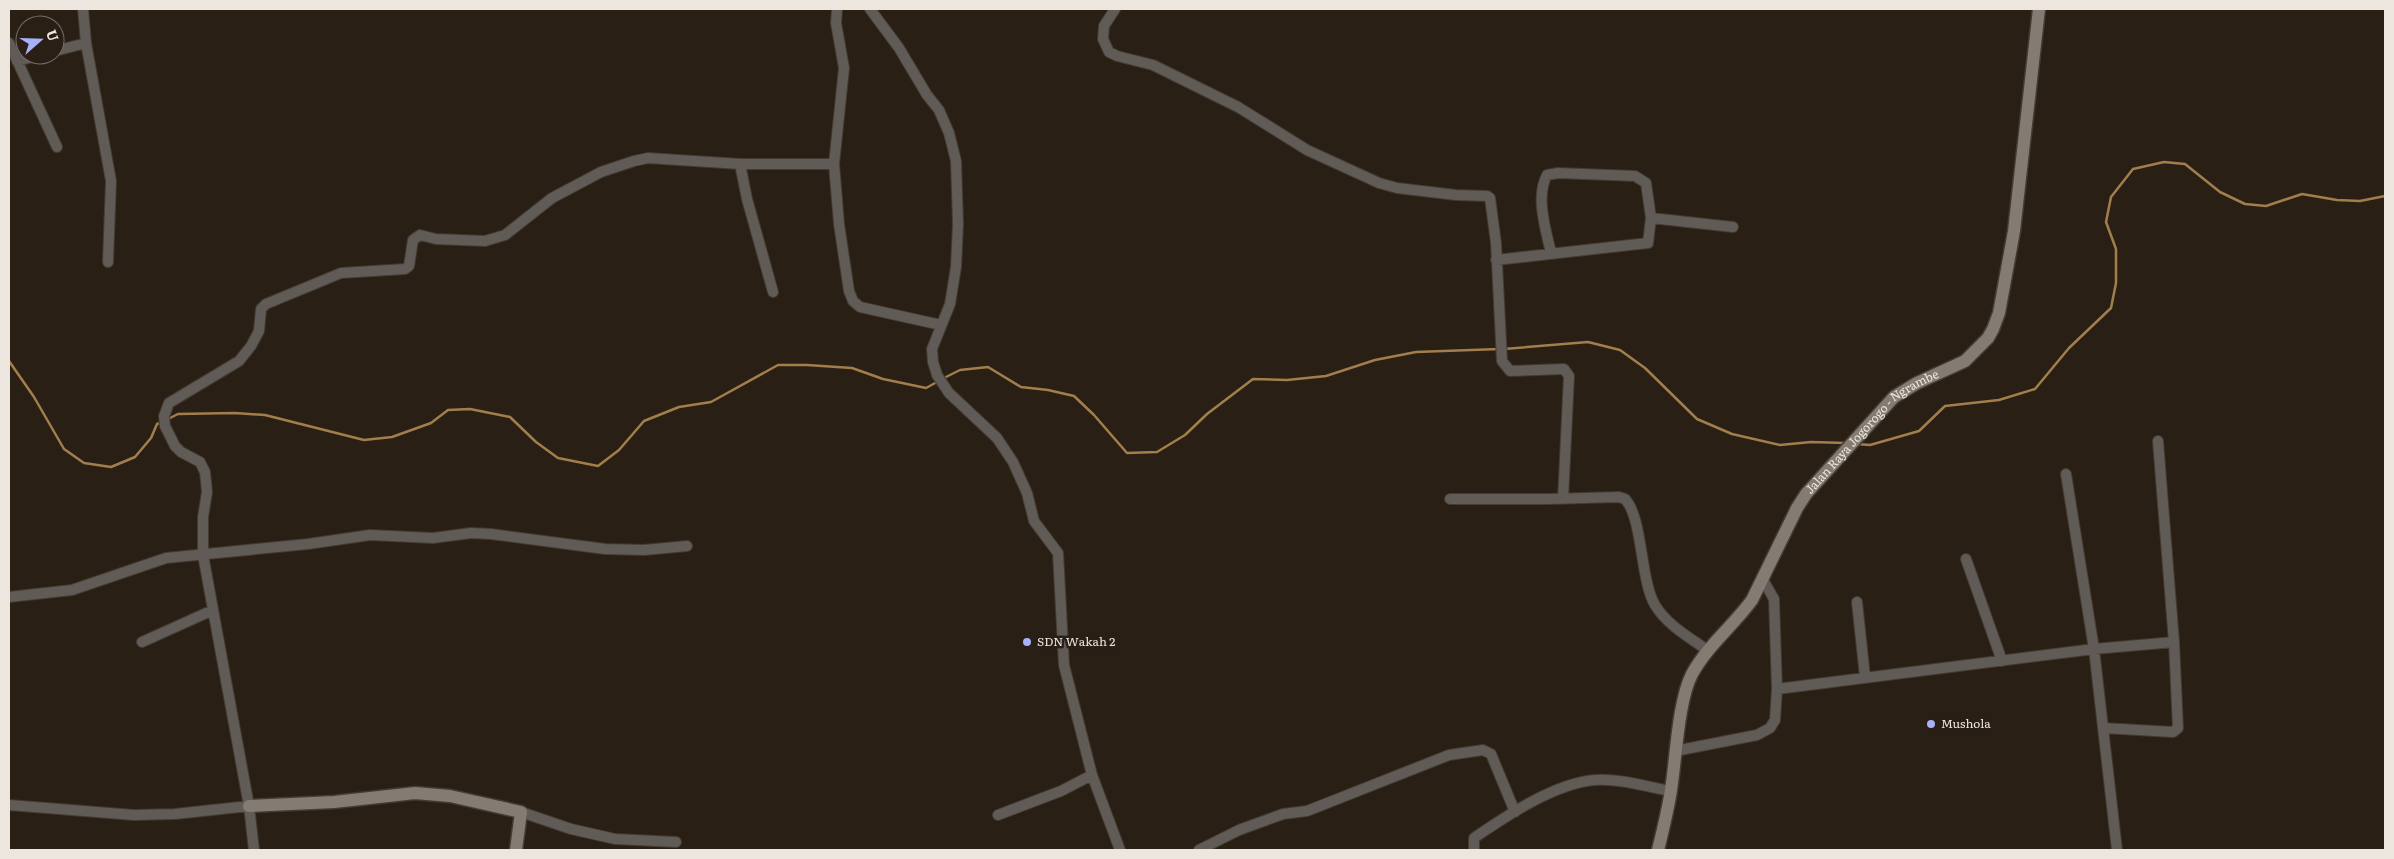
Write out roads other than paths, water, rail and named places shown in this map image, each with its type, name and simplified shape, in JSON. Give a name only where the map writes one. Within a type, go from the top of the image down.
[{"type":"main road","name":"Jalan Raya Jogorogo - Ngrambe","points":[[1658,850],[1671,791],[1675,751],[1689,682],[1707,650],[1742,613],[1762,580],[1797,508],[1806,494],[1886,404],[1904,390],[1965,361],[1988,338],[1994,328],[1999,313],[2014,230],[2039,9]]},
{"type":"main road","points":[[249,806],[334,802],[415,793],[450,796],[521,812],[516,850]]},
{"type":"street","points":[[83,9],[86,43],[111,182],[108,262]]},
{"type":"street","points":[[837,9],[836,23],[844,68],[834,164],[839,224],[852,301],[860,307],[941,325]]},
{"type":"street","points":[[870,9],[899,48],[927,95],[939,110],[949,132],[956,161],[958,224],[956,267],[950,304],[932,349],[937,376],[949,393],[997,438],[1013,462],[1027,493],[1034,521],[1058,554],[1064,665],[1092,775],[1120,850]]},
{"type":"street","points":[[1115,9],[1104,26],[1103,39],[1109,52],[1117,56],[1153,65],[1238,107],[1307,150],[1380,183],[1397,188],[1436,193],[1488,196],[1491,201],[1500,346],[1504,366],[1510,371],[1516,372],[1564,368],[1569,376],[1563,499]]},
{"type":"street","points":[[65,48],[86,43]]},
{"type":"street","points":[[9,44],[15,57]]},
{"type":"street","points":[[19,65],[57,147]]},
{"type":"street","points":[[254,850],[249,806],[203,555],[203,517],[207,492],[206,472],[200,462],[181,452],[175,446],[165,421],[169,403],[239,361],[251,346],[259,331],[261,309],[266,304],[341,273],[405,269],[409,266],[416,236],[420,235],[436,239],[492,240],[505,235],[552,198],[601,172],[648,158],[740,164],[834,164]]},
{"type":"street","points":[[740,164],[747,199],[773,292]]},
{"type":"street","points":[[1496,260],[1551,252],[1648,243],[1651,218],[1648,193],[1642,179],[1635,176],[1547,175],[1542,187],[1544,216],[1551,252]]},
{"type":"street","points":[[1651,218],[1732,227]]},
{"type":"street","points":[[2103,728],[2173,732],[2178,730],[2174,642],[2158,441]]},
{"type":"street","points":[[2066,474],[2094,649],[2117,850]]},
{"type":"street","points":[[1450,499],[1563,499],[1619,496],[1625,499],[1633,516],[1654,603],[1671,624],[1707,650]]},
{"type":"street","points":[[9,597],[72,590],[166,558],[370,535],[433,538],[471,533],[605,549],[644,550],[687,546]]},
{"type":"street","points":[[1966,559],[2002,661]]},
{"type":"street","points":[[1675,751],[1763,733],[1770,728],[1775,720],[1778,689],[1774,599],[1762,580]]},
{"type":"street","points":[[1857,602],[1865,677]]},
{"type":"street","points":[[142,642],[213,610]]},
{"type":"street","points":[[1778,689],[2094,649],[2174,642]]},
{"type":"street","points":[[1199,850],[1239,830],[1282,814],[1307,811],[1416,767],[1449,755],[1472,750],[1482,750],[1491,754],[1515,812]]},
{"type":"street","points":[[998,814],[1061,791],[1092,775]]},
{"type":"street","points":[[1474,850],[1474,838],[1515,812],[1557,790],[1594,780],[1671,791]]},
{"type":"street","points":[[9,805],[134,815],[175,814],[249,806]]},
{"type":"street","points":[[521,812],[571,829],[615,839],[676,842]]},
{"type":"waterway","points":[[1857,444],[1870,445],[1919,431],[1945,406],[1999,400],[2035,389],[2069,348],[2111,308],[2116,283],[2116,249],[2106,222],[2111,197],[2133,169],[2164,162],[2185,164],[2220,192],[2245,204],[2266,206],[2302,194],[2337,200],[2360,201],[2385,196]]},
{"type":"waterway","points":[[1504,349],[1588,342],[1620,350],[1645,368],[1697,419],[1732,434],[1780,445],[1811,442],[1846,443]]},
{"type":"waterway","points":[[944,378],[960,370],[988,367],[1021,387],[1048,390],[1074,396],[1094,415],[1127,453],[1157,452],[1185,435],[1207,414],[1253,379],[1287,380],[1326,376],[1375,360],[1416,352],[1499,349]]},
{"type":"waterway","points":[[9,361],[34,397],[64,449],[84,463],[111,467],[135,457],[151,438],[157,424],[163,422]]},
{"type":"waterway","points":[[168,419],[178,414],[235,413],[265,415],[364,440],[392,437],[431,423],[448,410],[470,409],[510,417],[536,442],[558,458],[598,466],[619,450],[644,421],[679,407],[711,402],[778,365],[852,368],[883,379],[926,388],[937,382]]},
{"type":"place","name":"SDN Wakah 2","points":[[1027,642]]},
{"type":"place","name":"Mushola","points":[[1931,724]]}]
